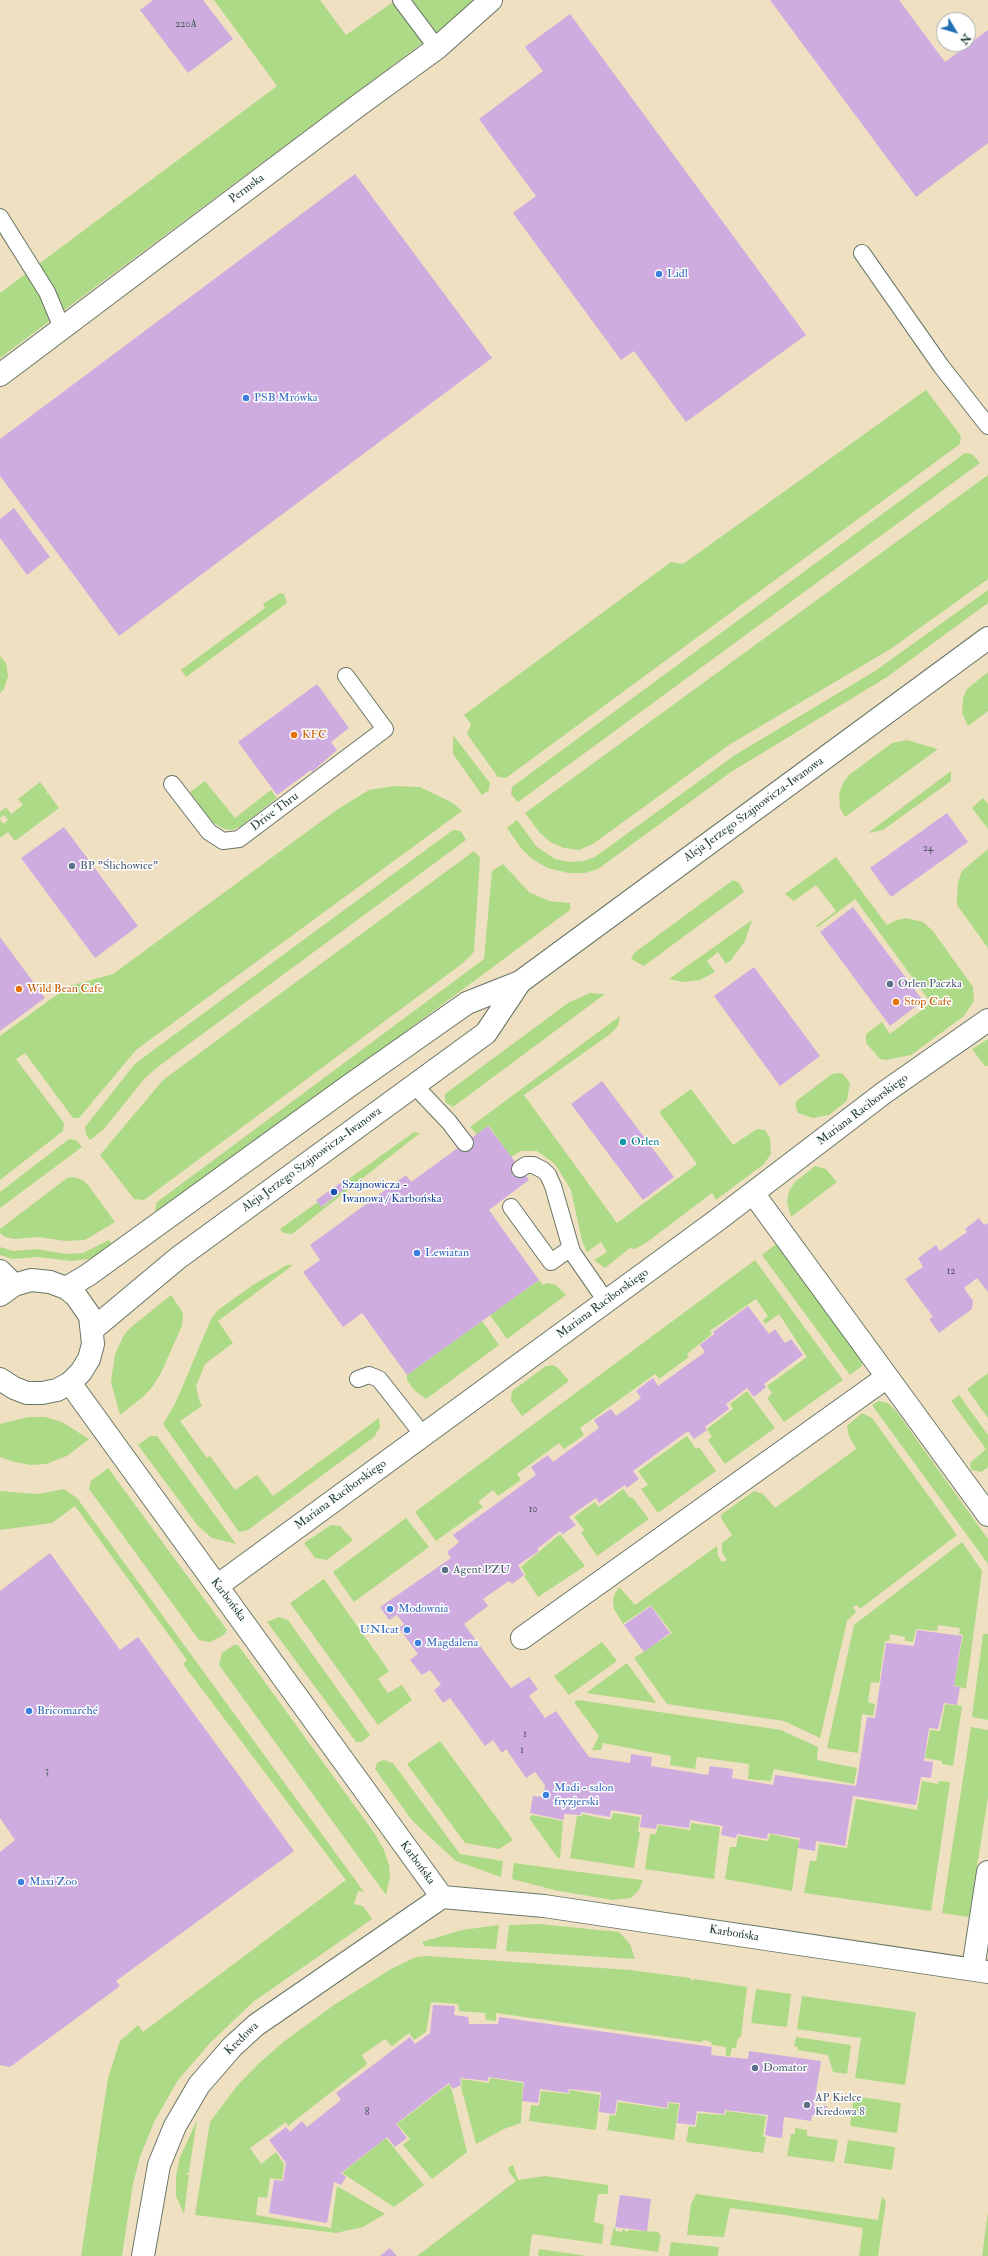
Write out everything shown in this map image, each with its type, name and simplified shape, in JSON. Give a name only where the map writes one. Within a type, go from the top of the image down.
[{"type":"street","name":"Permska","points":[[0,375],[437,48],[491,0]]},
{"type":"street","name":"Aleja Jerzego Szajnowicza-Iwanowa","points":[[66,1288],[88,1275],[346,1088],[467,1003],[520,982],[988,638]]},
{"type":"street","name":"Aleja Jerzego Szajnowicza-Iwanowa","points":[[93,1329],[178,1258],[486,1033],[520,982]]},
{"type":"street","name":"Mariana Raciborskiego","points":[[217,1586],[753,1193],[885,1092],[988,1020]]},
{"type":"street","points":[[753,1193],[988,1515]]},
{"type":"street","points":[[5,1284],[31,1280],[50,1282],[66,1288],[84,1306],[93,1329],[93,1344],[89,1359],[81,1372],[70,1383],[57,1390],[42,1393],[27,1393],[5,1387]]},
{"type":"street","points":[[522,1638],[887,1377]]},
{"type":"street","name":"Karbońska","points":[[70,1383],[442,1897],[544,1906],[980,1970]]},
{"type":"street","points":[[980,1970],[988,1872]]},
{"type":"street","name":"Kredowa","points":[[143,2256],[159,2165],[175,2126],[199,2085],[232,2047],[256,2025],[442,1897]]},
{"type":"lane","points":[[401,0],[437,48]]},
{"type":"lane","points":[[0,217],[44,286],[62,328]]},
{"type":"lane","points":[[862,253],[941,366],[988,426]]},
{"type":"lane","name":"Drive Thru","points":[[172,784],[209,832],[223,841],[233,841],[252,830],[385,729],[346,676]]},
{"type":"lane","points":[[414,1085],[447,1120],[465,1143]]},
{"type":"lane","points":[[520,1169],[526,1164],[534,1165],[543,1170],[548,1176],[553,1186],[571,1248],[606,1301]]},
{"type":"lane","points":[[511,1207],[551,1262],[571,1248]]},
{"type":"lane","points":[[358,1379],[368,1375],[379,1379],[423,1435]]},
{"type":"green space","points":[[214,0],[320,0],[346,35],[396,0],[475,0],[436,33],[0,358],[0,293],[277,86]]},
{"type":"green space","points":[[926,390],[961,436],[960,444],[506,778],[498,777],[467,734],[471,724],[464,715],[671,562],[683,564]]},
{"type":"green space","points":[[965,453],[972,454],[980,463],[518,802],[511,794],[512,787]]},
{"type":"green space","points":[[988,475],[988,579],[892,648],[729,745],[593,844],[579,850],[564,848],[550,842],[540,833],[525,813]]},
{"type":"green space","points":[[988,590],[988,603],[887,677],[731,772],[598,869],[585,873],[568,873],[548,868],[532,859],[521,848],[507,828],[517,820],[537,847],[555,859],[570,862],[583,861],[595,857],[735,755],[875,671]]},
{"type":"green space","points":[[280,593],[284,594],[287,603],[186,677],[181,670],[265,608],[263,604]]},
{"type":"green space","points":[[0,656],[6,663],[8,676],[4,689],[0,693]]},
{"type":"green space","points":[[988,672],[988,711],[968,726],[962,713],[963,698],[967,689]]},
{"type":"green space","points":[[453,735],[490,783],[489,790],[482,795],[453,754]]},
{"type":"green space","points":[[907,740],[938,749],[845,817],[840,808],[839,794],[843,783],[849,775],[892,743]]},
{"type":"green space","points":[[951,771],[951,781],[883,830],[868,833]]},
{"type":"green space","points":[[205,781],[235,818],[271,790],[277,798],[241,826],[232,830],[224,829],[212,822],[190,792]]},
{"type":"green space","points":[[40,782],[47,791],[47,794],[48,793],[59,808],[15,841],[8,832],[0,838],[0,819],[3,824],[8,820],[4,815],[0,818],[0,812],[6,807],[11,814],[23,805],[18,799]]},
{"type":"green space","points":[[394,786],[420,787],[453,803],[462,811],[136,1050],[79,1118],[73,1118],[25,1053],[16,1059],[64,1123],[63,1131],[0,1180],[0,1036],[69,986],[113,974],[338,809],[369,790]]},
{"type":"green space","points":[[983,798],[988,804],[988,829],[972,808]]},
{"type":"green space","points":[[453,830],[461,831],[466,840],[159,1066],[145,1078],[104,1129],[90,1140],[86,1135],[85,1127],[134,1065]]},
{"type":"green space","points":[[988,849],[988,948],[957,905],[957,898],[958,882],[962,871]]},
{"type":"green space","points":[[474,851],[480,858],[474,952],[463,963],[144,1200],[134,1199],[100,1155],[163,1080]]},
{"type":"green space","points":[[836,857],[887,925],[897,920],[906,918],[923,922],[933,931],[973,987],[974,1001],[964,1016],[911,1055],[886,1060],[880,1059],[866,1043],[866,1034],[882,1022],[890,1034],[931,1003],[855,899],[818,927],[816,926],[836,911],[816,885],[794,901],[785,894]]},
{"type":"green space","points":[[503,864],[529,892],[549,901],[570,903],[570,910],[159,1214],[155,1209],[157,1202],[484,959],[492,871]]},
{"type":"green space","points":[[733,880],[739,883],[744,892],[644,966],[631,959],[634,953]]},
{"type":"green space","points":[[752,920],[745,941],[731,960],[726,964],[718,952],[707,961],[715,972],[700,980],[683,982],[669,979]]},
{"type":"green space","points":[[590,993],[605,994],[453,1107],[445,1102],[445,1094],[568,1003]]},
{"type":"green space","points":[[620,1016],[618,1026],[609,1035],[524,1095],[617,1223],[697,1164],[659,1112],[691,1089],[733,1145],[757,1129],[765,1130],[770,1138],[771,1154],[764,1164],[716,1200],[712,1193],[646,1243],[635,1249],[630,1248],[605,1268],[594,1260],[607,1252],[601,1242],[587,1252],[582,1241],[571,1190],[555,1164],[537,1151],[521,1151],[511,1157],[489,1126],[477,1135],[470,1127]]},
{"type":"green space","points":[[988,1039],[988,1066],[985,1066],[972,1049]]},
{"type":"green space","points":[[832,1074],[843,1074],[850,1083],[847,1100],[843,1104],[829,1115],[813,1118],[798,1113],[795,1103],[799,1099]]},
{"type":"green space","points":[[414,1132],[420,1133],[292,1234],[283,1233],[280,1229],[318,1202],[322,1207],[346,1188],[343,1183]]},
{"type":"green space","points":[[69,1139],[76,1140],[82,1147],[0,1208],[0,1192]]},
{"type":"green space","points":[[815,1166],[826,1169],[837,1182],[791,1217],[787,1202],[789,1191],[795,1182]]},
{"type":"green space","points":[[73,1177],[83,1180],[88,1185],[115,1222],[85,1240],[65,1241],[38,1237],[15,1239],[5,1237],[0,1233],[0,1229],[67,1178]]},
{"type":"green space","points":[[109,1240],[113,1246],[89,1259],[71,1261],[38,1257],[12,1259],[0,1255],[0,1247],[13,1251],[36,1249],[66,1254],[83,1253]]},
{"type":"green space","points":[[777,1243],[862,1362],[862,1366],[850,1375],[762,1255]]},
{"type":"green space","points":[[755,1260],[843,1380],[784,1422],[767,1398],[772,1393],[767,1386],[807,1357],[779,1314],[765,1324],[763,1320],[768,1316],[756,1299],[710,1331],[712,1334],[687,1354],[689,1357],[659,1379],[655,1374],[580,1428],[584,1435],[564,1449],[559,1443],[517,1474],[521,1480],[498,1496],[493,1490],[478,1502],[483,1507],[436,1541],[415,1512]]},
{"type":"green space","points":[[287,1265],[293,1265],[218,1321],[233,1343],[205,1364],[196,1386],[202,1406],[180,1421],[207,1458],[210,1456],[235,1490],[257,1475],[273,1496],[379,1418],[380,1427],[374,1437],[248,1530],[239,1532],[163,1424],[176,1402],[211,1319],[218,1310],[253,1285]]},
{"type":"green space","points":[[539,1280],[543,1285],[547,1283],[556,1285],[566,1295],[507,1339],[490,1315]]},
{"type":"green space","points":[[171,1295],[183,1313],[182,1326],[161,1373],[153,1386],[144,1396],[120,1415],[111,1382],[115,1354],[124,1335],[130,1328]]},
{"type":"green space","points":[[482,1321],[499,1345],[426,1399],[414,1390],[407,1380],[407,1375]]},
{"type":"green space","points":[[553,1365],[558,1368],[569,1381],[522,1416],[511,1401],[512,1391],[546,1366]]},
{"type":"green space","points":[[988,1373],[988,1418],[967,1389]]},
{"type":"green space","points":[[747,1391],[775,1428],[725,1464],[708,1440],[712,1437],[707,1429],[733,1409],[730,1404]]},
{"type":"green space","points":[[959,1395],[988,1435],[988,1467],[981,1472],[971,1470],[970,1463],[986,1449],[951,1401]]},
{"type":"green space","points":[[879,1401],[888,1403],[896,1411],[988,1539],[988,1564],[872,1405]]},
{"type":"green space","points":[[862,1413],[872,1418],[957,1535],[860,1609],[857,1605],[853,1607],[856,1612],[847,1621],[820,1738],[784,1721],[667,1704],[634,1658],[672,1633],[651,1605],[623,1624],[614,1609],[613,1600],[615,1593],[619,1588],[621,1589],[635,1605],[717,1546],[718,1556],[722,1562],[727,1560],[722,1552],[722,1543],[732,1535],[721,1518],[722,1514],[754,1491],[763,1494],[775,1508],[856,1449],[849,1436],[847,1426]]},
{"type":"green space","points":[[29,1417],[45,1417],[62,1422],[89,1439],[67,1456],[46,1464],[31,1465],[14,1462],[0,1457],[0,1424]]},
{"type":"green space","points":[[150,1436],[157,1436],[236,1544],[212,1538],[198,1526],[138,1445]]},
{"type":"green space","points":[[687,1436],[696,1449],[699,1447],[716,1471],[658,1513],[641,1489],[648,1485],[638,1471]]},
{"type":"green space","points":[[108,1468],[227,1630],[224,1635],[210,1642],[199,1640],[89,1489],[91,1481]]},
{"type":"green space","points":[[64,1489],[77,1498],[364,1892],[358,1891],[354,1904],[363,1906],[372,1919],[253,2002],[210,2043],[178,2080],[154,2122],[140,2157],[133,2184],[122,2256],[81,2256],[108,2078],[120,2041],[138,2025],[143,2032],[346,1880],[183,1664],[187,1660],[75,1506],[52,1523],[0,1530],[0,1491],[38,1494]]},
{"type":"green space","points":[[623,1489],[630,1498],[632,1497],[649,1519],[597,1556],[581,1533],[584,1530],[574,1517],[595,1502],[599,1507]]},
{"type":"green space","points":[[406,1518],[429,1547],[354,1602],[333,1572]]},
{"type":"green space","points":[[331,1525],[340,1526],[353,1540],[327,1560],[315,1558],[304,1543]]},
{"type":"green space","points":[[560,1534],[585,1566],[538,1597],[524,1576],[526,1575],[521,1567]]},
{"type":"green space","points":[[962,1542],[982,1571],[966,1689],[954,1685],[963,1635],[959,1634],[960,1628],[938,1625],[937,1631],[916,1629],[913,1642],[905,1641],[905,1637],[890,1634],[889,1641],[885,1641],[879,1683],[871,1682],[868,1702],[875,1704],[873,1716],[862,1714],[858,1753],[827,1748],[854,1625]]},
{"type":"green space","points":[[324,1579],[389,1671],[378,1679],[388,1693],[402,1685],[412,1700],[378,1725],[290,1603]]},
{"type":"green space","points":[[279,1617],[288,1620],[370,1735],[362,1742],[356,1742],[267,1622]]},
{"type":"green space","points":[[983,1634],[988,1634],[988,1720],[972,1717]]},
{"type":"green space","points":[[602,1642],[617,1661],[569,1695],[554,1676]]},
{"type":"green space","points":[[234,1645],[238,1645],[375,1834],[384,1850],[389,1865],[390,1877],[386,1895],[219,1665],[222,1653]]},
{"type":"green space","points":[[627,1663],[656,1703],[586,1693]]},
{"type":"green space","points":[[578,1700],[781,1730],[818,1747],[817,1760],[857,1768],[854,1784],[774,1769],[771,1781],[748,1779],[749,1764],[697,1757],[695,1769],[670,1765],[671,1756],[603,1743],[601,1750],[592,1750],[599,1736],[574,1702]]},
{"type":"green space","points":[[945,1704],[962,1706],[953,1766],[942,1764],[942,1761],[925,1758],[930,1730],[940,1731]]},
{"type":"green space","points":[[971,1727],[988,1730],[988,1797],[969,1917],[942,1913]]},
{"type":"green space","points":[[440,1741],[513,1840],[499,1849],[465,1843],[407,1764]]},
{"type":"green space","points":[[383,1760],[393,1763],[460,1854],[503,1861],[501,1877],[456,1861],[421,1829],[411,1819],[375,1769],[377,1763]]},
{"type":"green space","points":[[922,1781],[938,1784],[939,1781],[950,1782],[931,1911],[804,1893],[810,1861],[816,1861],[819,1844],[847,1848],[856,1799],[917,1810]]},
{"type":"green space","points":[[613,1813],[640,1817],[638,1832],[640,1832],[634,1868],[570,1858],[577,1816],[582,1816],[582,1814],[611,1820]]},
{"type":"green space","points":[[532,1815],[563,1821],[560,1858],[557,1857],[529,1818]]},
{"type":"green space","points":[[691,1823],[720,1827],[714,1879],[645,1869],[650,1834],[656,1834],[658,1825],[690,1830]]},
{"type":"green space","points":[[770,1834],[799,1840],[792,1891],[725,1879],[730,1847],[736,1847],[738,1836],[768,1841]]},
{"type":"green space","points":[[514,1863],[643,1880],[639,1890],[631,1898],[612,1900],[554,1890],[512,1879]]},
{"type":"green space","points":[[540,1924],[619,1932],[630,1944],[635,1959],[506,1951],[509,1925]]},
{"type":"green space","points":[[499,1925],[496,1949],[424,1946],[422,1942],[462,1930]]},
{"type":"green space","points":[[427,1956],[630,1970],[690,1978],[692,1981],[694,1979],[747,1987],[741,2036],[737,2040],[736,2048],[732,2048],[730,2056],[726,2056],[726,2047],[712,2045],[711,2042],[704,2040],[701,2042],[496,2013],[496,2021],[486,2020],[485,2013],[459,2011],[459,2006],[457,2004],[431,2002],[426,2032],[414,2040],[409,2033],[392,2046],[385,2039],[362,2055],[367,2064],[288,2126],[286,2122],[250,2148],[261,2164],[276,2152],[284,2164],[282,2180],[270,2178],[267,2198],[258,2197],[256,2215],[331,2228],[337,2186],[385,2214],[363,2227],[336,2233],[195,2215],[210,2122],[237,2086],[259,2063],[286,2040],[334,2005],[391,1969],[416,1957]]},
{"type":"green space","points":[[756,1989],[791,1994],[787,2027],[751,2023]]},
{"type":"green space","points":[[802,1996],[916,2012],[905,2085],[855,2078],[861,2038],[797,2029]]},
{"type":"green space","points":[[796,2037],[851,2045],[847,2074],[833,2072],[828,2055],[798,2050],[798,2047],[794,2046]]},
{"type":"green space","points":[[490,2078],[523,2083],[521,2123],[504,2129],[476,2144],[461,2087],[461,2079],[489,2083]]},
{"type":"green space","points":[[450,2085],[453,2094],[467,2152],[432,2179],[403,2145],[410,2139],[397,2124]]},
{"type":"green space","points":[[570,2090],[600,2095],[596,2130],[529,2121],[531,2105],[539,2106],[541,2091],[569,2094]]},
{"type":"green space","points":[[854,2096],[901,2103],[897,2133],[850,2126]]},
{"type":"green space","points":[[618,2102],[668,2109],[669,2103],[679,2104],[674,2140],[607,2130],[610,2115],[616,2116]]},
{"type":"green space","points":[[726,2111],[766,2116],[763,2137],[766,2137],[763,2153],[686,2142],[689,2126],[696,2127],[698,2113],[725,2115]]},
{"type":"green space","points":[[197,2120],[189,2172],[186,2174],[189,2175],[184,2214],[176,2196],[176,2176],[180,2157]]},
{"type":"green space","points":[[795,2128],[807,2130],[807,2136],[838,2140],[834,2162],[787,2156],[791,2134],[795,2134]]},
{"type":"green space","points":[[386,2138],[424,2185],[394,2207],[342,2173]]},
{"type":"green space","points":[[848,2140],[895,2147],[892,2170],[844,2163]]},
{"type":"green space","points":[[513,2165],[518,2180],[545,2176],[608,2185],[608,2194],[598,2194],[594,2222],[604,2225],[602,2244],[532,2234],[529,2256],[417,2256],[516,2181],[509,2172],[508,2168]]},
{"type":"green space","points":[[696,2194],[878,2220],[882,2196],[886,2202],[878,2256],[859,2256],[863,2228],[785,2215],[730,2208],[724,2237],[687,2235],[691,2204]]},
{"type":"green space","points":[[988,2212],[988,2256],[982,2256]]},
{"type":"green space","points":[[614,2226],[616,2231],[622,2232],[623,2229],[627,2232],[629,2230],[658,2232],[661,2236],[658,2252],[610,2245]]},
{"type":"green space","points":[[671,2242],[719,2247],[718,2256],[669,2256]]},
{"type":"green space","points":[[539,2249],[588,2256],[538,2256]]},
{"type":"building","points":[[153,0],[203,0],[233,39],[188,73],[140,10]]},
{"type":"building","points":[[770,0],[899,0],[936,50],[936,52],[945,62],[958,52],[976,52],[976,39],[988,30],[988,143],[916,197]]},
{"type":"building","name":"Lidl","points":[[570,14],[806,335],[686,422],[634,351],[621,360],[513,213],[536,196],[479,119],[543,71],[525,47]]},
{"type":"building","name":"PSB Mrówka","points":[[355,174],[492,358],[119,636],[0,476],[0,439]]},
{"type":"building","points":[[14,508],[50,557],[27,575],[0,538],[0,519]]},
{"type":"building","name":"KFC","points":[[317,684],[349,728],[331,742],[337,750],[312,772],[311,770],[277,795],[238,742]]},
{"type":"building","points":[[947,813],[968,842],[891,897],[870,868]]},
{"type":"building","points":[[64,827],[138,926],[95,958],[21,858]]},
{"type":"building","points":[[853,907],[923,1001],[890,1026],[820,932]]},
{"type":"building","name":"Wild Bean Cafe","points":[[0,937],[45,998],[0,1031]]},
{"type":"building","points":[[754,967],[820,1056],[780,1086],[714,996]]},
{"type":"building","name":"Orlen","points":[[602,1081],[674,1177],[643,1200],[571,1104]]},
{"type":"building","name":"Lewiatan","points":[[488,1126],[529,1180],[489,1210],[539,1280],[407,1375],[362,1313],[343,1327],[303,1272],[320,1260],[310,1245],[406,1175],[411,1182]]},
{"type":"building","points":[[342,1182],[346,1188],[321,1207],[316,1200]]},
{"type":"building","points":[[979,1218],[984,1225],[988,1223],[988,1292],[977,1278],[964,1288],[973,1301],[972,1309],[939,1333],[929,1319],[933,1317],[905,1279],[923,1267],[918,1258],[936,1245],[940,1251],[967,1232],[965,1229]]},
{"type":"building","points":[[748,1306],[769,1334],[775,1329],[785,1343],[791,1339],[803,1355],[764,1384],[766,1387],[754,1397],[747,1388],[726,1404],[729,1409],[705,1427],[707,1430],[694,1439],[688,1431],[633,1471],[639,1479],[627,1488],[625,1485],[599,1503],[596,1498],[569,1517],[576,1525],[563,1534],[560,1531],[537,1549],[539,1551],[518,1565],[524,1575],[512,1584],[509,1581],[483,1599],[488,1606],[464,1624],[511,1688],[529,1677],[538,1689],[529,1696],[545,1718],[556,1711],[589,1757],[630,1763],[631,1754],[652,1757],[651,1766],[708,1775],[710,1766],[733,1769],[732,1778],[773,1785],[775,1775],[856,1786],[867,1717],[875,1718],[886,1643],[914,1646],[917,1630],[962,1636],[954,1686],[960,1687],[957,1705],[944,1703],[938,1729],[929,1728],[924,1761],[933,1762],[931,1778],[921,1777],[916,1805],[853,1796],[845,1846],[816,1841],[815,1851],[798,1848],[800,1838],[768,1833],[767,1839],[737,1834],[736,1838],[721,1835],[723,1826],[690,1820],[689,1828],[657,1824],[656,1829],[640,1827],[642,1815],[611,1810],[610,1817],[581,1812],[581,1815],[564,1814],[564,1820],[530,1813],[533,1796],[543,1797],[545,1785],[535,1772],[526,1778],[506,1749],[502,1753],[493,1740],[485,1746],[450,1698],[443,1703],[434,1690],[441,1685],[430,1670],[422,1675],[410,1660],[418,1654],[399,1628],[404,1624],[397,1615],[389,1620],[380,1607],[451,1558],[447,1552],[459,1542],[453,1535],[536,1475],[531,1467],[548,1455],[553,1462],[599,1428],[594,1420],[611,1409],[616,1416],[641,1398],[636,1391],[653,1378],[658,1386],[705,1352],[700,1345],[714,1334],[713,1332]]},
{"type":"building","points":[[50,1553],[120,1650],[138,1637],[294,1851],[116,1981],[120,1986],[10,2067],[0,2065],[0,1852],[15,1840],[0,1818],[0,1591]]},
{"type":"building","points":[[651,1606],[670,1633],[644,1652],[624,1625]]},
{"type":"building","points":[[433,2005],[455,2006],[454,2015],[468,2017],[469,2024],[498,2024],[499,2017],[712,2047],[711,2055],[748,2059],[749,2051],[821,2061],[814,2105],[827,2106],[826,2117],[812,2115],[811,2121],[784,2117],[782,2138],[765,2135],[768,2115],[725,2110],[724,2114],[697,2111],[695,2125],[677,2123],[680,2103],[668,2102],[667,2108],[617,2100],[615,2114],[599,2112],[601,2092],[569,2089],[568,2093],[540,2089],[538,2103],[522,2101],[524,2082],[488,2077],[488,2081],[460,2078],[461,2085],[453,2089],[449,2083],[396,2124],[407,2138],[395,2147],[387,2137],[341,2173],[346,2177],[341,2185],[334,2182],[327,2223],[269,2213],[274,2180],[283,2181],[286,2163],[269,2140],[286,2127],[290,2132],[302,2121],[307,2127],[341,2100],[336,2093],[410,2037],[415,2044],[430,2033]]},
{"type":"building","points":[[620,2195],[651,2199],[647,2231],[615,2227]]},
{"type":"building","points":[[390,2248],[397,2256],[380,2256]]},
{"type":"place","name":"Lidl","points":[[659,274]]},
{"type":"place","name":"PSB Mrówka","points":[[246,398]]},
{"type":"place","name":"KFC","points":[[294,735]]},
{"type":"place","name":"BP \"Ślichowice\"","points":[[72,866]]},
{"type":"place","name":"Orlen Paczka","points":[[890,984]]},
{"type":"place","name":"Wild Bean Cafe","points":[[19,989]]},
{"type":"place","name":"Stop Cafe","points":[[896,1002]]},
{"type":"place","name":"Orlen","points":[[623,1142]]},
{"type":"place","name":"Szajnowicza - Iwanowa / Karbońska","points":[[334,1192]]},
{"type":"place","name":"Lewiatan","points":[[417,1253]]},
{"type":"place","name":"Agent PZU","points":[[445,1570]]},
{"type":"place","name":"Modownia","points":[[390,1609]]},
{"type":"place","name":"UNIcat","points":[[407,1630]]},
{"type":"place","name":"Magdalena","points":[[418,1643]]},
{"type":"place","name":"Bricomarché","points":[[29,1711]]},
{"type":"place","name":"Madi - salon fryzjerski","points":[[546,1795]]},
{"type":"place","name":"Maxi Zoo","points":[[21,1882]]},
{"type":"place","name":"Domator","points":[[755,2068]]},
{"type":"place","name":"AP Kielce Kredowa 8","points":[[807,2105]]}]
